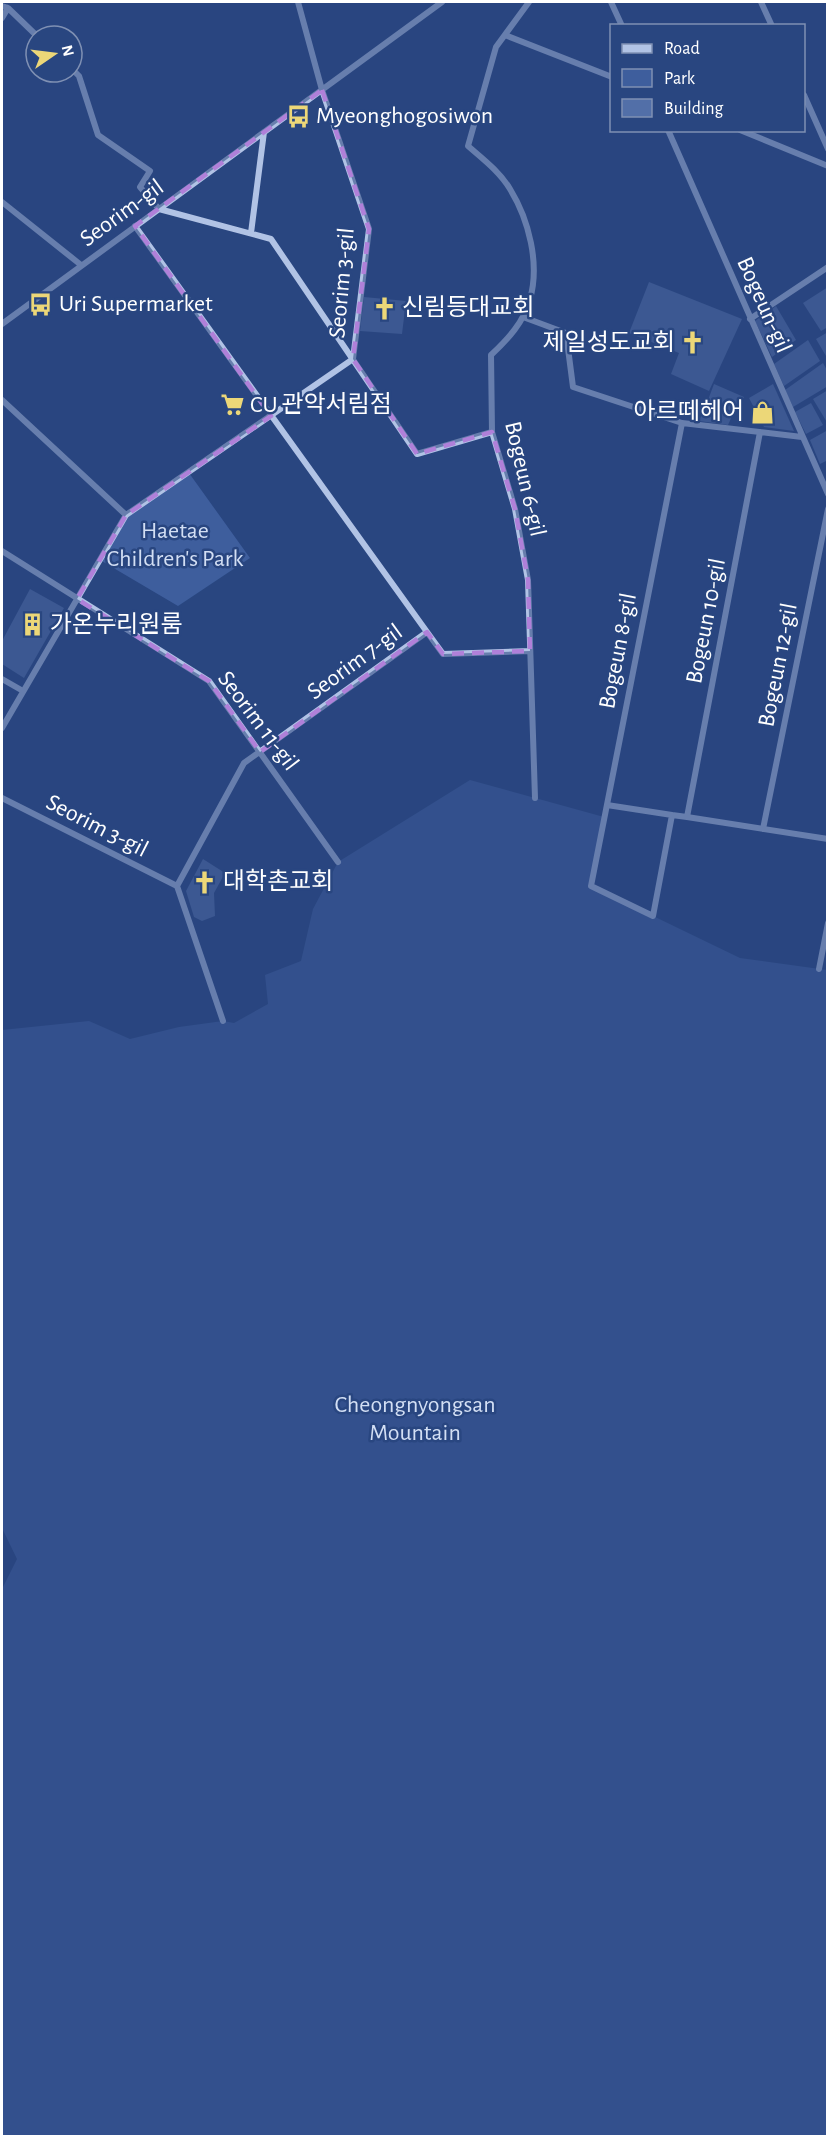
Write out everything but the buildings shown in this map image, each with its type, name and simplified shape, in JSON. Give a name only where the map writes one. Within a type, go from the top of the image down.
[{"type":"street","name":"Seorim 3-gil","points":[[2,728],[126,515],[353,359],[369,229],[322,90],[297,2]]},
{"type":"street","name":"Seorim-gil","points":[[2,324],[442,2]]},
{"type":"street","name":"Bogeun 6-gil","points":[[529,2],[496,47],[468,146],[490,164],[510,188],[522,213],[530,238],[534,262],[534,282],[530,301],[523,317],[514,331],[491,355],[492,432],[515,509],[528,580],[535,798]]},
{"type":"street","points":[[611,2],[621,24]]},
{"type":"street","points":[[761,2],[771,24]]},
{"type":"street","points":[[2,18],[5,7],[24,24]]},
{"type":"street","points":[[505,35],[610,76]]},
{"type":"street","points":[[82,84],[98,135],[150,171],[140,187],[159,209],[271,239],[417,454],[492,432]]},
{"type":"street","points":[[805,96],[828,149]]},
{"type":"street","points":[[819,129],[828,126]]},
{"type":"street","points":[[251,233],[264,132]]},
{"type":"street","name":"Bogeun-gil","points":[[669,132],[828,494]]},
{"type":"street","points":[[745,132],[828,166]]},
{"type":"street","points":[[2,202],[81,266]]},
{"type":"street","name":"Seorim 7-gil","points":[[135,226],[427,632],[244,763],[177,886]]},
{"type":"street","points":[[750,319],[828,267]]},
{"type":"street","points":[[523,317],[566,333],[573,387],[681,423],[802,437]]},
{"type":"street","points":[[2,400],[126,515]]},
{"type":"street","name":"Bogeun 8-gil","points":[[672,815],[653,916],[591,886],[681,423]]},
{"type":"street","name":"Bogeun 10-gil","points":[[687,817],[760,432]]},
{"type":"street","name":"Bogeun 12-gil","points":[[763,829],[828,508]]},
{"type":"street","name":"Seorim 11-gil","points":[[2,551],[209,681],[338,862]]},
{"type":"street","points":[[427,632],[443,654],[530,651]]},
{"type":"street","points":[[2,679],[24,691]]},
{"type":"street","name":"Seorim 3-gil","points":[[2,798],[177,886]]},
{"type":"street","points":[[607,805],[828,839]]},
{"type":"street","points":[[177,886],[223,1021]]},
{"type":"street","points":[[819,969],[828,923]]},
{"type":"highlighted area","points":[[322,90],[369,229],[353,359],[417,454],[492,432],[515,509],[528,580],[530,651],[443,654],[427,632],[260,752],[209,681],[77,599],[126,515],[271,416],[135,226]]},
{"type":"green space","name":"Haetae Children's Park","points":[[189,473],[250,558],[178,606],[100,560],[126,515]]},
{"type":"green space","name":"Cheongnyongsan Mountain","points":[[470,780],[604,817],[591,886],[740,958],[827,970],[827,2136],[2,2136],[2,1589],[17,1559],[2,1528],[2,1030],[89,1021],[130,1039],[179,1027],[223,1021],[234,1023],[268,1004],[265,975],[301,961],[313,909],[338,862]]},
{"type":"place","name":"Myeonghogosiwon","points":[[298,116]]},
{"type":"place","name":"Uri Supermarket","points":[[41,304]]},
{"type":"place","name":"신림등대교회","points":[[384,308]]},
{"type":"place","name":"제일성도교회","points":[[693,343]]},
{"type":"place","name":"CU 관악서림점","points":[[232,405]]},
{"type":"place","name":"아르떼헤어","points":[[762,412]]},
{"type":"place","name":"가온누리원룸","points":[[32,625]]},
{"type":"place","name":"대학촌교회","points":[[205,882]]}]
